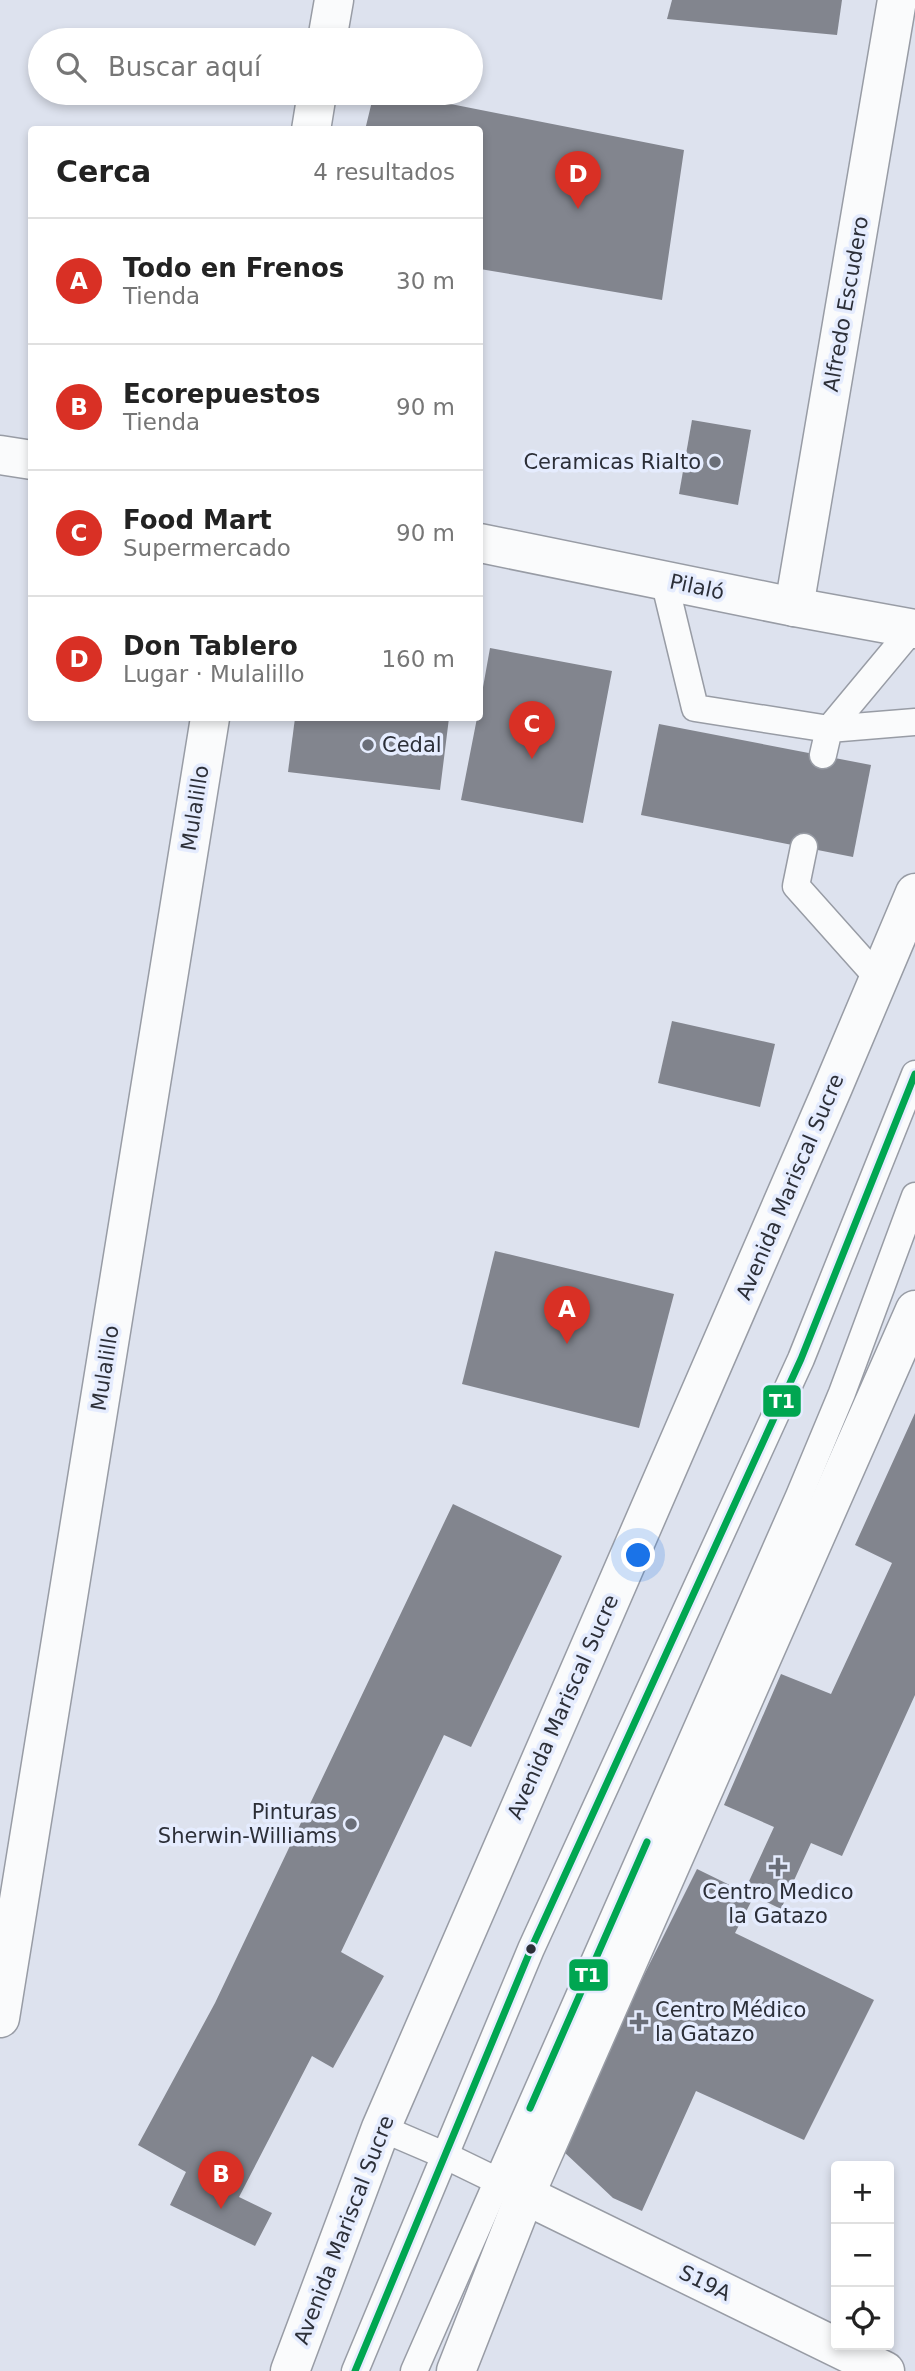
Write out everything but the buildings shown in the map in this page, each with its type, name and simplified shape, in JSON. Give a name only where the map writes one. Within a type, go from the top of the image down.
[{"type":"street","points":[[329,28],[334,0]]},
{"type":"street","name":"Alfredo Escudero","points":[[794,607],[897,0]]},
{"type":"street","points":[[312,126],[315,105]]},
{"type":"street","points":[[0,455],[28,459]]},
{"type":"street","name":"Pilaló","points":[[483,544],[794,607],[914,628]]},
{"type":"street","name":"Mulalillo","points":[[0,2018],[210,721]]},
{"type":"street","name":"Avenida Mariscal Sucre","points":[[290,2371],[381,2129],[915,894]]},
{"type":"street","points":[[456,2371],[511,2188],[915,1310]]},
{"type":"street","name":"S19A","points":[[511,2188],[887,2371]]},
{"type":"street","points":[[887,2371],[915,2362]]},
{"type":"lane","points":[[664,580],[695,708],[829,729],[915,722]]},
{"type":"lane","points":[[823,755],[829,729],[914,628]]},
{"type":"lane","points":[[804,847],[796,886],[879,979]]},
{"type":"lane","points":[[355,2371],[531,1949],[801,1359],[915,1074]]},
{"type":"lane","points":[[414,2371],[511,2188],[842,1393],[915,1196]]},
{"type":"lane","points":[[381,2129],[444,2155],[511,2188]]},
{"type":"transit line","name":"T1","points":[[355,2371],[531,1949],[801,1359],[915,1074]]},
{"type":"transit line","name":"T1","points":[[530,2108],[647,1842]]},
{"type":"place","name":"Don Tablero","points":[[578,209]]},
{"type":"place","name":"Ceramicas Rialto","points":[[715,462]]},
{"type":"place","name":"Cedal","points":[[368,745]]},
{"type":"place","name":"Food Mart","points":[[532,759]]},
{"type":"place","name":"Todo en Frenos","points":[[567,1344]]},
{"type":"place","name":"Pinturas Sherwin-Williams","points":[[351,1824]]},
{"type":"place","name":"Centro Medico la Gatazo","points":[[778,1867]]},
{"type":"place","name":"Centro Médico la Gatazo","points":[[639,2022]]},
{"type":"place","name":"Ecorepuestos","points":[[221,2209]]}]
